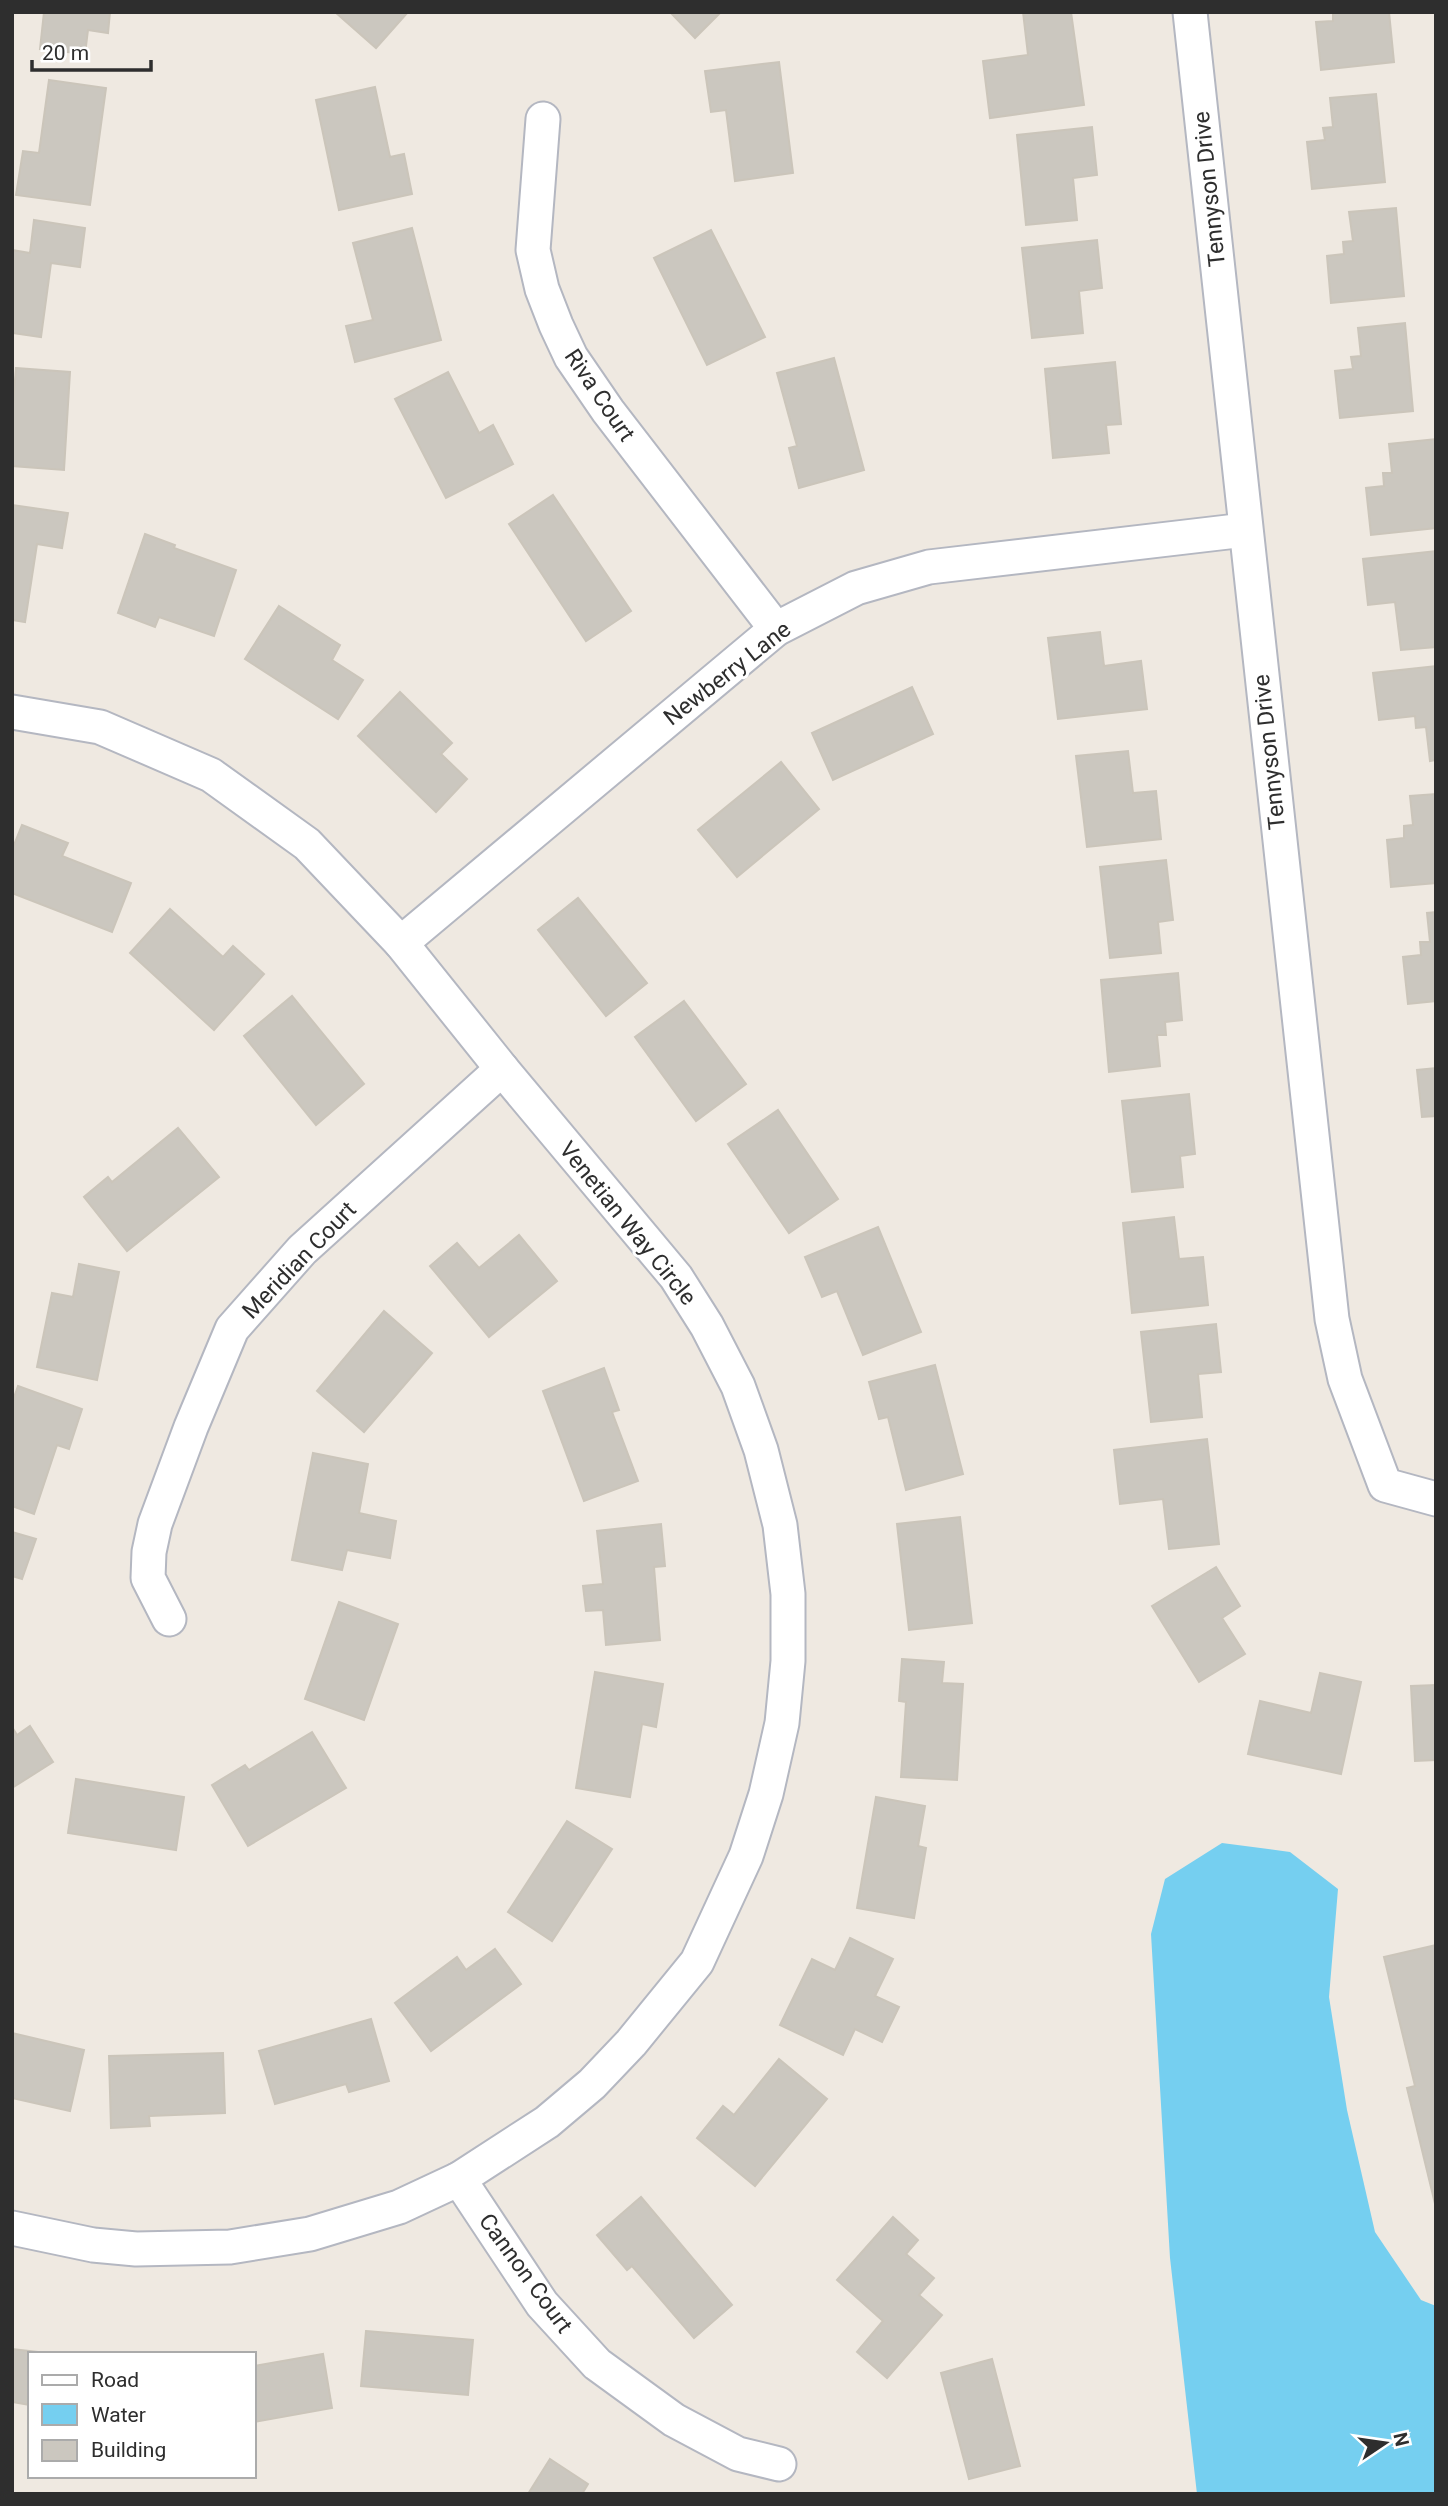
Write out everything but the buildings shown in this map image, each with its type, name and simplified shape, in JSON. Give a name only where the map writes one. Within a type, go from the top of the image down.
[{"type":"street","name":"Tennyson Drive","points":[[1190,12],[1332,1319],[1345,1379],[1385,1485],[1436,1499]]},
{"type":"street","name":"Riva Court","points":[[543,120],[533,250],[542,289],[556,325],[572,357],[608,411],[776,629]]},
{"type":"street","name":"Newberry Lane","points":[[401,943],[776,629],[856,588],[929,566],[1245,530]]},
{"type":"street","name":"Venetian Way Circle","points":[[12,712],[100,727],[211,775],[307,844],[401,943],[502,1069],[676,1277],[707,1326],[738,1386],[761,1450],[780,1525],[788,1594],[788,1661],[782,1723],[766,1794],[746,1856],[697,1962],[631,2043],[592,2084],[547,2122],[459,2179],[399,2207],[310,2234],[230,2247],[136,2249],[93,2245],[12,2228]]},
{"type":"street","name":"Meridian Court","points":[[169,1619],[149,1578],[149,1552],[155,1524],[186,1439],[232,1329],[302,1250],[502,1069]]},
{"type":"street","name":"Cannon Court","points":[[459,2179],[542,2304],[597,2364],[674,2420],[738,2454],[779,2464]]},
{"type":"water","points":[[1222,1843],[1290,1852],[1338,1889],[1329,1997],[1347,2110],[1375,2232],[1421,2300],[1436,2306],[1436,2494],[1197,2494],[1170,2258],[1151,1934],[1165,1879]]}]
